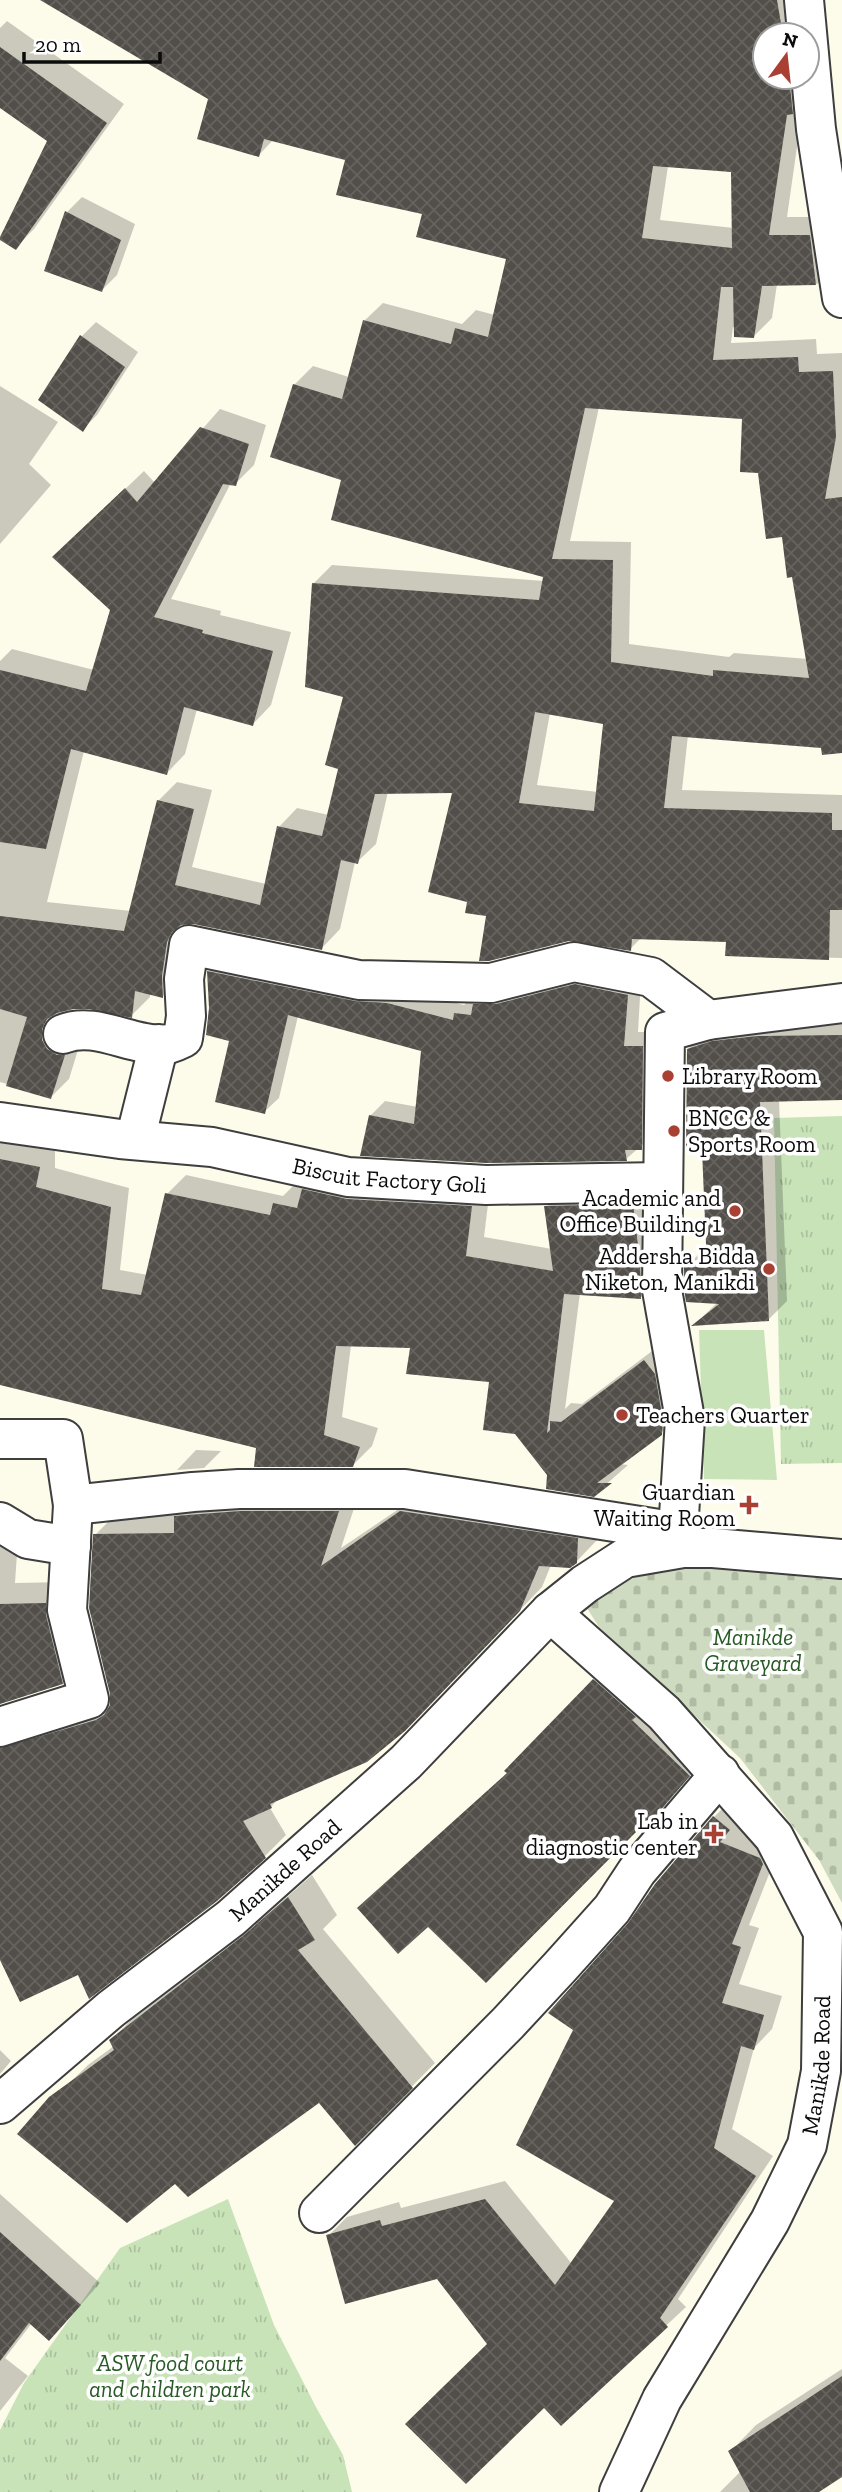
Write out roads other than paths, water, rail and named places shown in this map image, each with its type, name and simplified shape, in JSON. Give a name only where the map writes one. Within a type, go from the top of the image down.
[{"type":"street","points":[[804,0],[829,129],[842,298]]},
{"type":"street","points":[[63,1034],[74,1030],[104,1033],[130,1041],[164,1045],[183,1038],[186,1016],[184,979],[189,945],[359,980],[491,983],[574,962],[651,977],[708,1020]]},
{"type":"street","points":[[73,1505],[193,1492],[314,1488],[405,1489],[680,1540],[685,1419],[662,1290],[666,1032],[708,1020],[842,1003]]},
{"type":"street","points":[[128,1140],[159,1044]]},
{"type":"street","name":"Biscuit Factory Goli","points":[[0,1122],[128,1140],[212,1147],[348,1177],[486,1185],[663,1182]]},
{"type":"street","points":[[0,1439],[63,1439],[73,1505],[67,1610],[89,1699],[0,1727]]},
{"type":"street","points":[[0,1522],[28,1539],[71,1546]]},
{"type":"street","name":"Manikde Road","points":[[0,2104],[111,2009],[231,1918],[395,1772],[550,1612],[585,1584],[625,1558],[680,1540],[713,1548],[842,1559]]},
{"type":"street","name":"Manikde Road","points":[[550,1612],[664,1713],[774,1837],[823,1932],[821,2071],[807,2145],[770,2221],[662,2399],[619,2492]]},
{"type":"street","points":[[319,2213],[508,2023],[612,1909],[637,1871],[720,1774]]},
{"type":"place","name":"Library Room","points":[[668,1076]]},
{"type":"place","name":"BNCC & Sports Room","points":[[674,1131]]},
{"type":"place","name":"Academic and Office Building 1","points":[[735,1211]]},
{"type":"place","name":"Addersha Bidda Niketon, Manikdi","points":[[769,1269]]},
{"type":"place","name":"Teachers Quarter","points":[[622,1415]]},
{"type":"place","name":"Guardian Waiting Room","points":[[749,1505]]},
{"type":"place","name":"Lab in diagnostic center","points":[[714,1834]]},
{"type":"park label","name":"Manikde Graveyard","points":[[753,1650]]},
{"type":"park label","name":"ASW food court and children park","points":[[170,2376]]}]
